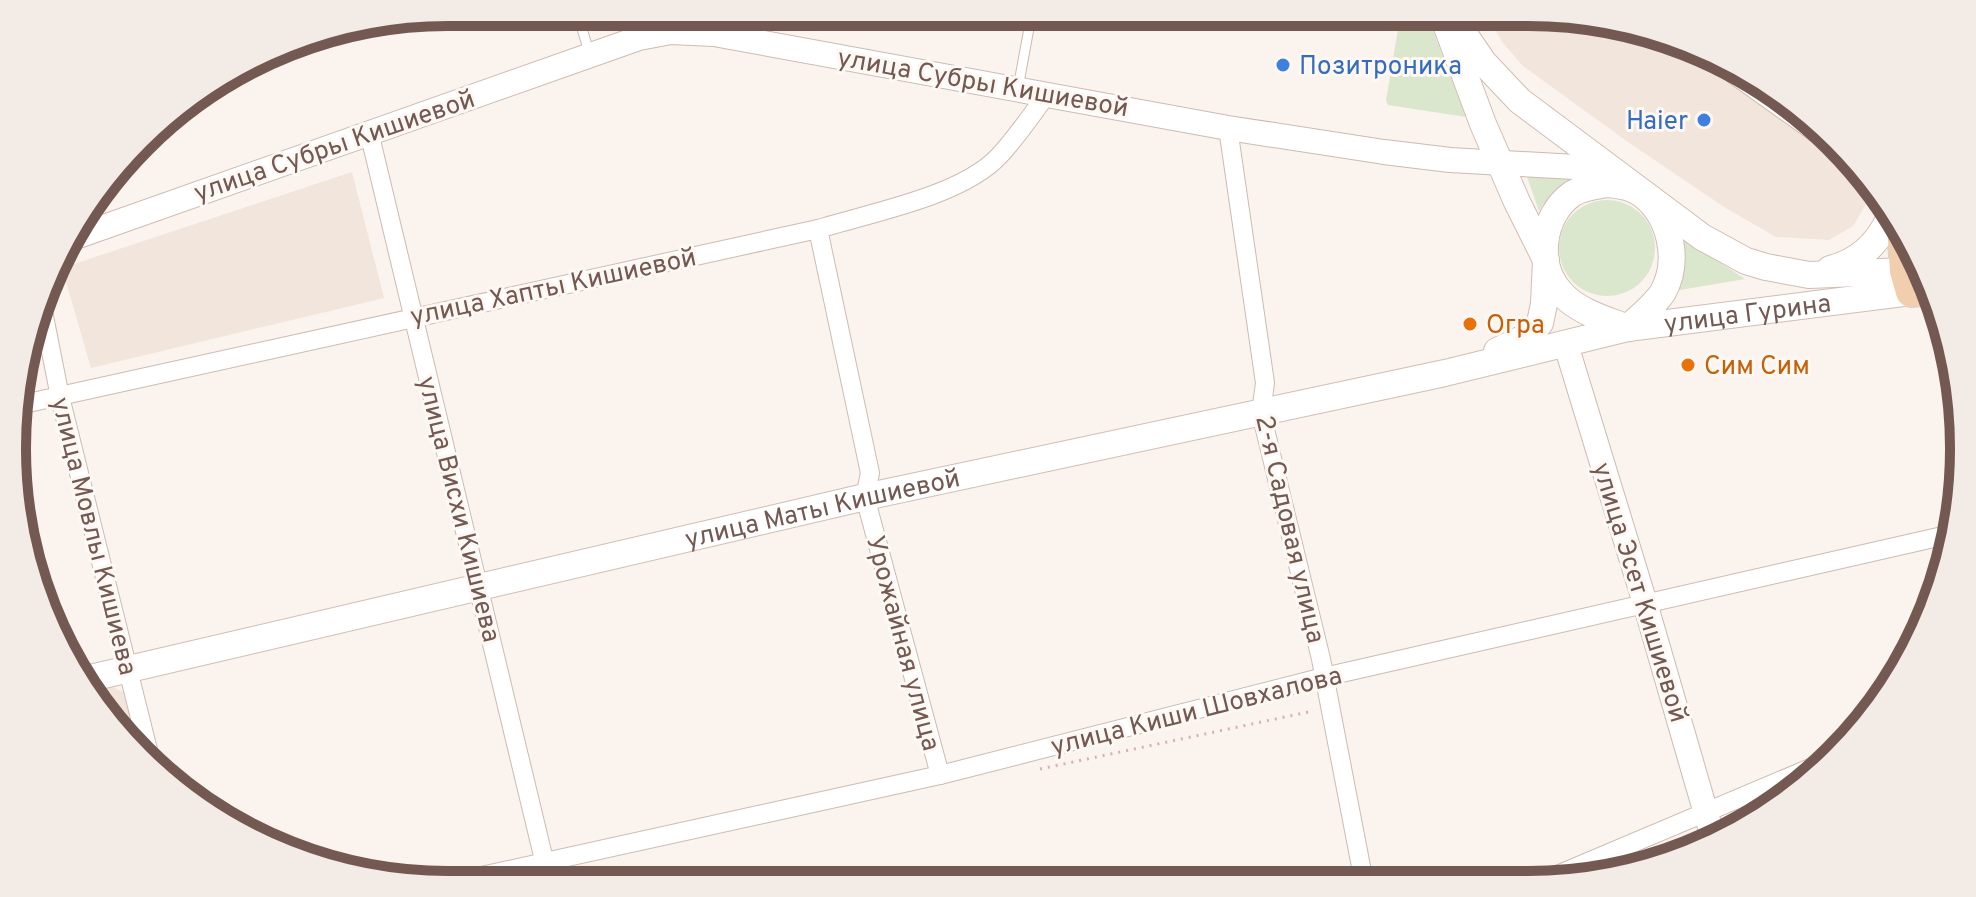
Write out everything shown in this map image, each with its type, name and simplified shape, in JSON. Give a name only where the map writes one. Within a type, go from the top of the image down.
[{"type":"main road","points":[[1445,373],[1479,356],[1506,348],[1526,337],[1540,323],[1544,304],[1546,260],[1545,241],[1549,223],[1572,194],[1589,186],[1608,184],[1626,186],[1643,194],[1660,216],[1670,237],[1673,258],[1661,294],[1628,328],[1595,316],[1560,292],[1546,260],[1499,162],[1447,26]]},
{"type":"main road","points":[[1459,26],[1484,63],[1510,91],[1702,237],[1746,261],[1766,267],[1809,275],[1916,283]]},
{"type":"main road","points":[[1809,275],[1836,268],[1866,252],[1876,243],[1886,225]]},
{"type":"main road","name":"улица Гурина","points":[[1566,345],[1628,328],[1917,285]]},
{"type":"main road","name":"улица Маты Кишиевой","points":[[94,677],[865,497],[1566,345]]},
{"type":"street","name":"улица Субры Кишиевой","points":[[89,226],[639,38],[661,26]]},
{"type":"street","name":"улица Субры Кишиевой","points":[[683,26],[1228,128],[1450,160],[1611,169]]},
{"type":"street","name":"улица Хапты Кишиевой","points":[[29,403],[818,229],[934,194],[966,180],[997,158],[1048,93]]},
{"type":"street","name":"2-я Садовая улица","points":[[1228,128],[1265,383],[1261,413],[1324,677],[1362,871]]},
{"type":"street","name":"улица Висхи Кишиева","points":[[369,132],[547,871]]},
{"type":"street","name":"Урожайная улица","points":[[818,229],[870,473],[865,497],[940,775]]},
{"type":"street","name":"улица Мовлы Кишиева","points":[[45,322],[60,397],[146,743]]},
{"type":"street","name":"улица Эсет Кишиевой","points":[[1566,345],[1710,829]]},
{"type":"street","name":"улица Киши Шовхалова","points":[[504,871],[940,775],[1324,677],[1941,536]]},
{"type":"street","points":[[1576,868],[1795,775]]},
{"type":"lane","points":[[581,26],[590,55]]},
{"type":"lane","points":[[1018,88],[1029,26]]},
{"type":"lane","points":[[1754,92],[1803,129]]},
{"type":"shaded area","points":[[1493,26],[1555,27],[1637,40],[1689,58],[1739,83],[1785,113],[1845,170],[1868,201],[1853,226],[1829,240],[1776,237],[1724,207],[1628,142],[1523,66]]},
{"type":"shaded area","points":[[352,172],[384,298],[91,368],[64,275],[68,266]]},
{"type":"shaded area","points":[[111,686],[127,694],[136,733],[113,706],[100,688]]},
{"type":"green space","points":[[874,26],[908,26],[905,29]]},
{"type":"green space","points":[[1399,26],[1431,26],[1466,117],[1388,105],[1386,100]]},
{"type":"green space","points":[[1525,171],[1586,175],[1559,188],[1539,211]]},
{"type":"green space","points":[[1607,200],[1625,203],[1641,214],[1652,230],[1655,248],[1652,266],[1641,282],[1625,293],[1607,296],[1589,293],[1573,282],[1562,266],[1559,248],[1562,230],[1573,214],[1589,203]]},
{"type":"green space","points":[[1684,239],[1745,279],[1674,291],[1683,266]]},
{"type":"place","name":"Позитроника","points":[[1283,65]]},
{"type":"place","name":"Haier","points":[[1704,120]]},
{"type":"place","name":"Огра","points":[[1470,324]]},
{"type":"place","name":"Сим Сим","points":[[1688,365]]}]
